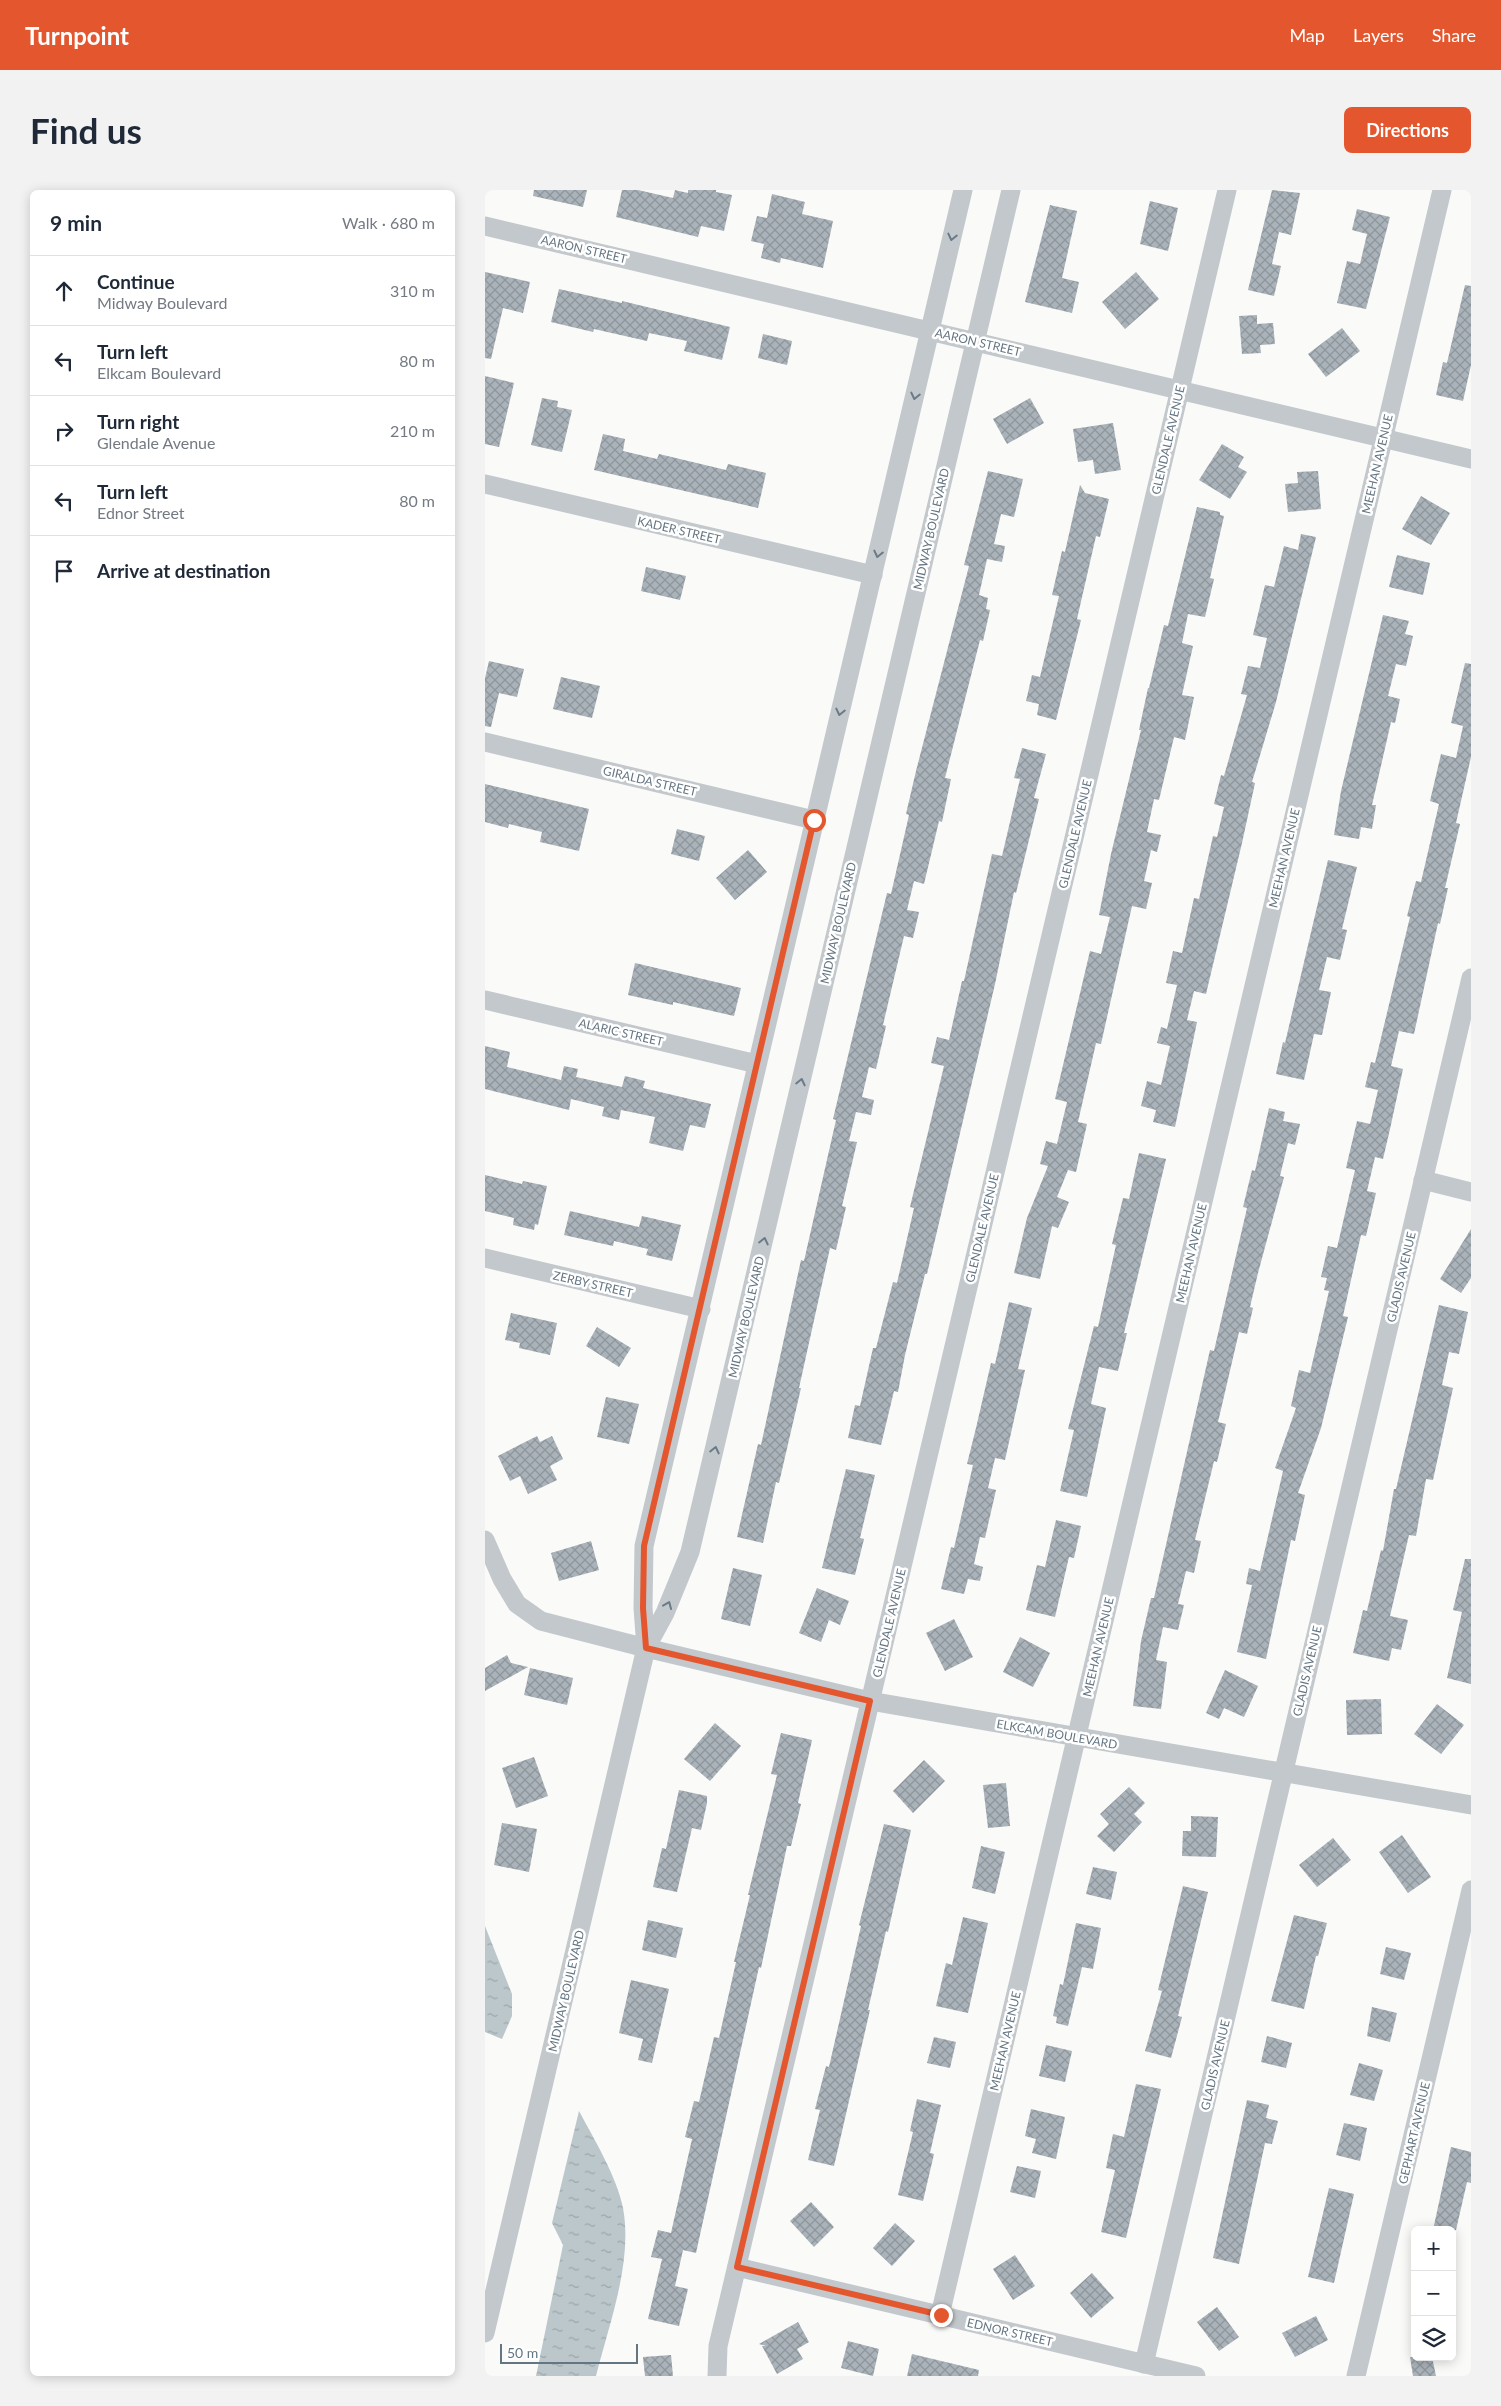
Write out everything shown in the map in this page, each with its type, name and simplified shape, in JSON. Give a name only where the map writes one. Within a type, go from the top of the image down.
[{"type":"street","name":"MIDWAY BOULEVARD","points":[[646,1648],[643,1608],[644,1546],[963,190]]},
{"type":"street","name":"MIDWAY BOULEVARD","points":[[485,2333],[646,1648],[665,1613],[690,1552],[1011,190]]},
{"type":"street","name":"GLENDALE AVENUE","points":[[717,2376],[718,2346],[1227,190]]},
{"type":"street","name":"MEEHAN AVENUE","points":[[941,2315],[1442,190]]},
{"type":"street","name":"AARON STREET","points":[[485,226],[1471,459]]},
{"type":"street","name":"KADER STREET","points":[[485,484],[873,575]]},
{"type":"street","name":"GIRALDA STREET","points":[[485,742],[814,820]]},
{"type":"street","name":"GLADIS AVENUE","points":[[1144,2364],[1471,978]]},
{"type":"street","name":"ALARIC STREET","points":[[485,1000],[757,1064]]},
{"type":"street","points":[[1423,1180],[1471,1192]]},
{"type":"street","name":"ZERBY STREET","points":[[485,1258],[701,1309]]},
{"type":"street","name":"ELKCAM BOULEVARD","points":[[485,1540],[502,1579],[517,1604],[541,1621],[870,1701],[1471,1805]]},
{"type":"street","name":"GEPHART AVENUE","points":[[1357,2376],[1471,1890]]},
{"type":"street","name":"EDNOR STREET","points":[[737,2267],[1196,2376]]},
{"type":"water","points":[[485,1926],[512,1994],[512,2016],[502,2039],[485,2032]]},
{"type":"water","points":[[579,2111],[604,2158],[620,2196],[625,2229],[622,2271],[613,2314],[596,2376],[536,2376],[563,2245],[552,2223]]},
{"type":"building","points":[[534,190],[587,190],[583,207],[533,196]]},
{"type":"building","points":[[622,190],[638,190],[673,198],[675,190],[688,193],[688,190],[716,190],[716,192],[732,195],[724,231],[701,226],[698,237],[616,217]]},
{"type":"building","points":[[1272,190],[1300,193],[1291,235],[1279,232],[1272,264],[1281,266],[1274,296],[1248,290]]},
{"type":"building","points":[[772,194],[805,202],[802,214],[833,221],[823,268],[781,258],[780,263],[761,258],[764,244],[751,241],[757,216],[767,218]]},
{"type":"building","points":[[1150,201],[1178,208],[1168,251],[1140,244]]},
{"type":"building","points":[[1050,205],[1077,211],[1062,278],[1079,282],[1072,313],[1025,302]]},
{"type":"building","points":[[1357,209],[1390,217],[1366,309],[1337,303],[1347,261],[1360,264],[1367,234],[1352,230]]},
{"type":"building","points":[[485,272],[530,282],[523,313],[503,308],[491,359],[485,358]]},
{"type":"building","points":[[1136,272],[1159,299],[1125,329],[1102,302]]},
{"type":"building","points":[[1465,285],[1471,286],[1471,365],[1463,401],[1436,395],[1443,362],[1447,363]]},
{"type":"building","points":[[559,289],[622,303],[622,301],[730,327],[722,360],[684,351],[687,341],[649,333],[647,341],[594,329],[593,332],[551,322]]},
{"type":"building","points":[[1257,315],[1257,324],[1273,323],[1275,344],[1260,345],[1261,353],[1242,354],[1239,316]]},
{"type":"building","points":[[1342,328],[1360,351],[1326,377],[1308,354]]},
{"type":"building","points":[[763,334],[792,341],[787,365],[758,358]]},
{"type":"building","points":[[485,376],[514,383],[499,447],[485,444]]},
{"type":"building","points":[[542,398],[558,401],[557,407],[572,410],[562,452],[531,445]]},
{"type":"building","points":[[1030,398],[1044,423],[1007,444],[993,419]]},
{"type":"building","points":[[1113,423],[1121,470],[1095,474],[1093,460],[1078,462],[1073,429]]},
{"type":"building","points":[[603,434],[625,439],[623,451],[657,459],[659,454],[726,470],[728,464],[766,473],[758,508],[594,470]]},
{"type":"building","points":[[1222,444],[1244,457],[1238,467],[1247,472],[1230,499],[1199,480]]},
{"type":"building","points":[[988,471],[1023,479],[1014,517],[1001,514],[994,544],[1005,546],[1002,562],[987,559],[979,595],[988,598],[986,609],[990,610],[983,641],[980,640],[945,778],[951,779],[942,822],[939,821],[924,884],[914,881],[907,910],[919,912],[913,938],[904,936],[883,1025],[886,1026],[876,1069],[869,1067],[862,1097],[874,1100],[871,1115],[856,1112],[849,1141],[857,1142],[842,1206],[846,1207],[836,1250],[830,1248],[799,1388],[801,1388],[779,1483],[776,1482],[763,1543],[737,1537],[758,1444],[761,1445],[801,1260],[804,1261],[836,1120],[833,1119],[887,893],[891,894],[909,815],[906,814],[916,771],[969,566],[964,565]]},
{"type":"building","points":[[1318,471],[1321,509],[1288,512],[1285,484],[1298,483],[1297,472]]},
{"type":"building","points":[[1080,485],[1085,493],[1109,499],[1100,537],[1096,536],[1077,619],[1081,620],[1056,720],[1037,715],[1039,704],[1026,701],[1032,675],[1040,677],[1059,596],[1052,595],[1062,551],[1065,552]]},
{"type":"building","points":[[1421,496],[1450,513],[1431,545],[1402,529]]},
{"type":"building","points":[[1197,507],[1220,512],[1220,515],[1224,516],[1210,578],[1214,579],[1205,617],[1188,614],[1182,643],[1193,646],[1182,695],[1194,697],[1185,740],[1174,737],[1159,800],[1154,799],[1147,832],[1161,835],[1157,852],[1151,850],[1144,881],[1152,883],[1146,909],[1132,906],[1101,1044],[1096,1043],[1078,1122],[1087,1124],[1076,1172],[1068,1170],[1057,1197],[1069,1202],[1058,1228],[1052,1226],[1040,1279],[1014,1273],[1027,1218],[1048,1166],[1040,1164],[1046,1141],[1057,1144],[1067,1102],[1055,1099],[1090,951],[1101,954],[1110,917],[1099,915],[1111,854],[1141,730],[1139,730],[1148,688],[1164,625],[1168,626]]},
{"type":"building","points":[[1301,534],[1316,537],[1276,702],[1252,782],[1255,783],[1242,843],[1206,994],[1194,991],[1187,1020],[1197,1022],[1175,1127],[1153,1122],[1156,1110],[1141,1106],[1147,1081],[1161,1085],[1170,1046],[1157,1043],[1161,1027],[1167,1029],[1177,985],[1166,983],[1173,951],[1182,953],[1194,898],[1199,899],[1213,836],[1217,837],[1224,807],[1214,804],[1221,775],[1224,776],[1247,695],[1241,694],[1248,666],[1260,668],[1267,638],[1253,635],[1265,585],[1274,587],[1284,546],[1298,550]]},
{"type":"building","points":[[1397,555],[1430,563],[1423,595],[1389,587]]},
{"type":"building","points":[[646,567],[686,576],[680,600],[641,591]]},
{"type":"building","points":[[1383,615],[1409,621],[1405,634],[1413,636],[1406,666],[1396,664],[1388,696],[1400,699],[1395,723],[1391,722],[1372,805],[1376,805],[1372,829],[1361,827],[1359,839],[1334,835],[1341,791]]},
{"type":"building","points":[[489,661],[524,669],[517,697],[499,693],[491,727],[485,726],[485,678]]},
{"type":"building","points":[[1465,663],[1471,664],[1471,757],[1456,823],[1460,824],[1445,888],[1448,888],[1440,924],[1438,923],[1414,1034],[1399,1031],[1391,1066],[1403,1069],[1383,1159],[1375,1157],[1367,1191],[1376,1193],[1366,1236],[1361,1235],[1343,1316],[1348,1317],[1321,1428],[1298,1493],[1305,1495],[1295,1541],[1291,1540],[1266,1659],[1237,1652],[1252,1585],[1246,1584],[1249,1568],[1260,1571],[1283,1471],[1275,1468],[1296,1408],[1291,1406],[1299,1370],[1310,1373],[1329,1291],[1324,1290],[1327,1278],[1321,1277],[1328,1246],[1337,1248],[1355,1170],[1346,1168],[1357,1121],[1370,1124],[1378,1090],[1365,1087],[1371,1062],[1375,1063],[1410,917],[1407,916],[1416,881],[1421,882],[1439,804],[1430,801],[1441,754],[1456,758],[1463,726],[1451,723]]},
{"type":"building","points":[[561,677],[600,686],[592,718],[553,709]]},
{"type":"building","points":[[1022,748],[1046,754],[1034,798],[1039,799],[1016,893],[1014,892],[995,984],[927,1274],[925,1274],[905,1355],[898,1392],[894,1391],[881,1445],[848,1438],[855,1405],[860,1406],[873,1348],[876,1348],[893,1282],[897,1283],[914,1208],[910,1207],[944,1066],[931,1063],[937,1037],[949,1040],[992,854],[1002,856],[1020,779],[1014,778]]},
{"type":"building","points":[[485,784],[589,809],[579,851],[540,842],[542,832],[509,824],[508,828],[485,822]]},
{"type":"building","points":[[677,829],[705,836],[699,861],[671,854]]},
{"type":"building","points":[[748,850],[767,872],[735,900],[716,878]]},
{"type":"building","points":[[1328,860],[1357,867],[1342,929],[1347,930],[1340,960],[1327,957],[1319,990],[1331,992],[1322,1035],[1314,1034],[1304,1080],[1276,1074]]},
{"type":"building","points":[[635,963],[741,988],[734,1016],[673,1002],[673,1005],[628,995]]},
{"type":"building","points":[[485,1046],[510,1052],[507,1067],[561,1080],[564,1066],[578,1069],[576,1077],[622,1087],[625,1076],[645,1081],[643,1088],[711,1104],[705,1128],[690,1125],[683,1151],[649,1143],[655,1117],[621,1110],[619,1120],[602,1116],[604,1107],[571,1099],[569,1110],[485,1089]]},
{"type":"building","points":[[1269,1108],[1285,1112],[1283,1121],[1300,1124],[1295,1145],[1288,1143],[1280,1176],[1284,1177],[1258,1273],[1250,1307],[1253,1308],[1247,1334],[1239,1332],[1218,1422],[1226,1424],[1217,1462],[1214,1461],[1195,1540],[1201,1541],[1194,1573],[1186,1571],[1178,1604],[1184,1605],[1178,1630],[1163,1627],[1156,1660],[1167,1662],[1161,1709],[1133,1706],[1141,1641],[1151,1598],[1154,1598],[1210,1350],[1214,1351],[1247,1208],[1243,1207],[1252,1170],[1255,1171]]},
{"type":"building","points":[[1139,1153],[1166,1159],[1124,1333],[1127,1333],[1118,1371],[1099,1367],[1091,1404],[1106,1408],[1087,1497],[1060,1491],[1074,1430],[1068,1429],[1094,1326],[1098,1327],[1116,1245],[1112,1244],[1123,1198],[1129,1199]]},
{"type":"building","points":[[485,1175],[522,1184],[523,1181],[547,1186],[538,1225],[535,1224],[534,1230],[513,1225],[514,1218],[485,1211]]},
{"type":"building","points":[[570,1211],[639,1227],[642,1216],[681,1225],[672,1261],[646,1255],[648,1249],[614,1241],[613,1246],[564,1235]]},
{"type":"building","points":[[1471,1229],[1471,1278],[1461,1293],[1440,1279]]},
{"type":"building","points":[[1009,1302],[1032,1308],[1018,1369],[1025,1370],[1005,1460],[995,1458],[988,1488],[996,1490],[985,1538],[980,1537],[974,1564],[983,1567],[980,1581],[968,1579],[964,1594],[941,1589],[951,1547],[954,1548],[973,1465],[967,1464],[991,1363],[995,1364]]},
{"type":"building","points":[[1439,1305],[1468,1312],[1459,1354],[1449,1352],[1442,1385],[1453,1388],[1433,1480],[1426,1479],[1416,1536],[1409,1535],[1390,1616],[1408,1620],[1401,1650],[1392,1648],[1389,1661],[1353,1653],[1363,1610],[1367,1611],[1381,1550],[1383,1551],[1394,1489],[1396,1489]]},
{"type":"building","points":[[511,1313],[557,1323],[550,1355],[519,1348],[520,1343],[505,1340]]},
{"type":"building","points":[[597,1327],[631,1348],[619,1367],[586,1346]]},
{"type":"building","points":[[606,1397],[639,1404],[629,1444],[597,1437]]},
{"type":"building","points":[[537,1436],[540,1442],[552,1436],[563,1459],[550,1466],[557,1480],[528,1494],[520,1476],[510,1481],[498,1456]]},
{"type":"building","points":[[846,1469],[875,1475],[860,1538],[864,1539],[855,1575],[822,1568]]},
{"type":"building","points":[[1056,1520],[1081,1526],[1074,1558],[1069,1557],[1055,1617],[1026,1610],[1037,1565],[1045,1567]]},
{"type":"building","points":[[591,1541],[599,1570],[559,1581],[551,1553]]},
{"type":"building","points":[[1465,1559],[1471,1559],[1471,1684],[1447,1678],[1462,1612],[1453,1610]]},
{"type":"building","points":[[733,1568],[762,1575],[750,1626],[721,1619]]},
{"type":"building","points":[[817,1588],[849,1601],[840,1625],[829,1620],[821,1642],[799,1633]]},
{"type":"building","points":[[954,1619],[973,1657],[945,1671],[926,1633]]},
{"type":"building","points":[[1020,1637],[1050,1653],[1033,1687],[1003,1672]]},
{"type":"building","points":[[507,1655],[511,1663],[528,1667],[485,1691],[485,1668]]},
{"type":"building","points":[[530,1668],[573,1678],[567,1705],[524,1695]]},
{"type":"building","points":[[1225,1670],[1258,1686],[1244,1717],[1224,1708],[1219,1719],[1206,1713]]},
{"type":"building","points":[[1381,1699],[1382,1734],[1347,1735],[1346,1700]]},
{"type":"building","points":[[1437,1704],[1464,1725],[1441,1754],[1414,1734]]},
{"type":"building","points":[[715,1723],[741,1746],[710,1781],[684,1759]]},
{"type":"building","points":[[781,1733],[812,1740],[798,1803],[801,1804],[791,1846],[787,1846],[696,2253],[683,2250],[675,2286],[688,2289],[679,2326],[648,2319],[662,2259],[651,2257],[658,2230],[671,2233],[692,2139],[685,2137],[694,2101],[699,2102],[714,2037],[719,2038],[750,1895],[748,1895],[777,1775],[771,1774]]},
{"type":"building","points":[[534,1757],[548,1796],[516,1808],[502,1768]]},
{"type":"building","points":[[924,1760],[945,1781],[913,1813],[893,1791]]},
{"type":"building","points":[[1006,1783],[1010,1826],[988,1828],[983,1785]]},
{"type":"building","points":[[1129,1787],[1145,1803],[1134,1814],[1142,1822],[1114,1852],[1097,1836],[1109,1824],[1100,1814]]},
{"type":"building","points":[[679,1790],[707,1796],[707,1803],[701,1830],[692,1828],[677,1892],[653,1887],[662,1848],[666,1849]]},
{"type":"building","points":[[1191,1816],[1218,1817],[1216,1857],[1182,1856],[1183,1831],[1191,1831]]},
{"type":"building","points":[[502,1823],[537,1829],[529,1872],[494,1865]]},
{"type":"building","points":[[884,1824],[911,1830],[888,1932],[886,1931],[834,2166],[808,2160],[820,2110],[815,2109],[826,2066],[829,2067],[861,1926],[859,1925]]},
{"type":"building","points":[[1402,1835],[1431,1877],[1408,1893],[1379,1852]]},
{"type":"building","points":[[1333,1838],[1351,1860],[1317,1887],[1299,1865]]},
{"type":"building","points":[[981,1846],[1005,1852],[995,1894],[972,1888]]},
{"type":"building","points":[[1093,1867],[1117,1872],[1111,1900],[1086,1894]]},
{"type":"building","points":[[1183,1886],[1208,1892],[1178,2016],[1182,2017],[1171,2058],[1145,2051],[1162,1991],[1158,1990]]},
{"type":"building","points":[[1294,1915],[1327,1923],[1318,1956],[1316,1956],[1304,2009],[1271,2001]]},
{"type":"building","points":[[963,1917],[988,1923],[968,2013],[936,2006],[946,1963],[952,1965]]},
{"type":"building","points":[[648,1920],[683,1928],[676,1958],[642,1950]]},
{"type":"building","points":[[1076,1923],[1101,1928],[1093,1969],[1082,1967],[1068,2026],[1056,2023],[1057,2017],[1053,2016],[1060,1984],[1063,1985]]},
{"type":"building","points":[[1386,1947],[1411,1953],[1404,1980],[1380,1974]]},
{"type":"building","points":[[631,1980],[669,1989],[652,2063],[638,2060],[643,2039],[619,2033]]},
{"type":"building","points":[[1372,2007],[1397,2013],[1390,2042],[1367,2036]]},
{"type":"building","points":[[1267,2036],[1292,2043],[1286,2068],[1261,2062]]},
{"type":"building","points":[[934,2037],[956,2042],[950,2068],[927,2063]]},
{"type":"building","points":[[1046,2045],[1072,2051],[1065,2082],[1039,2076]]},
{"type":"building","points":[[1359,2063],[1383,2070],[1374,2101],[1350,2095]]},
{"type":"building","points":[[1136,2084],[1161,2089],[1126,2238],[1101,2232],[1115,2170],[1106,2168],[1113,2134],[1124,2137]]},
{"type":"building","points":[[917,2099],[941,2105],[930,2153],[934,2154],[923,2201],[898,2195],[913,2132],[910,2131]]},
{"type":"building","points":[[1247,2100],[1269,2105],[1266,2118],[1278,2121],[1272,2144],[1265,2143],[1239,2264],[1213,2258]]},
{"type":"building","points":[[1031,2109],[1065,2117],[1056,2159],[1032,2153],[1036,2139],[1025,2136]]},
{"type":"building","points":[[1344,2123],[1367,2128],[1360,2161],[1336,2155]]},
{"type":"building","points":[[1451,2147],[1471,2152],[1471,2183],[1467,2182],[1456,2230],[1456,2226],[1434,2226]]},
{"type":"building","points":[[1017,2166],[1041,2171],[1035,2198],[1010,2192]]},
{"type":"building","points":[[1329,2188],[1354,2194],[1334,2283],[1308,2277]]},
{"type":"building","points":[[811,2202],[834,2227],[814,2247],[790,2221]]},
{"type":"building","points":[[895,2223],[915,2241],[892,2266],[873,2248]]},
{"type":"building","points":[[1015,2255],[1035,2286],[1013,2300],[993,2269]]},
{"type":"building","points":[[1092,2273],[1114,2298],[1091,2318],[1070,2293]]},
{"type":"building","points":[[1217,2307],[1239,2337],[1219,2351],[1197,2322]]},
{"type":"building","points":[[1316,2316],[1328,2340],[1295,2357],[1282,2333]]},
{"type":"building","points":[[798,2322],[809,2342],[797,2349],[803,2359],[777,2374],[762,2346],[766,2346],[759,2344]]},
{"type":"building","points":[[848,2341],[879,2349],[873,2376],[841,2368]]},
{"type":"building","points":[[912,2354],[979,2370],[978,2376],[907,2376]]},
{"type":"building","points":[[671,2355],[673,2376],[645,2376],[643,2357]]},
{"type":"building","points":[[1410,2357],[1411,2361],[1433,2361],[1436,2376],[1413,2376]]},
{"type":"route","points":[[814,820],[644,1546],[643,1608],[646,1648],[870,1701],[737,2267],[941,2315]]}]
